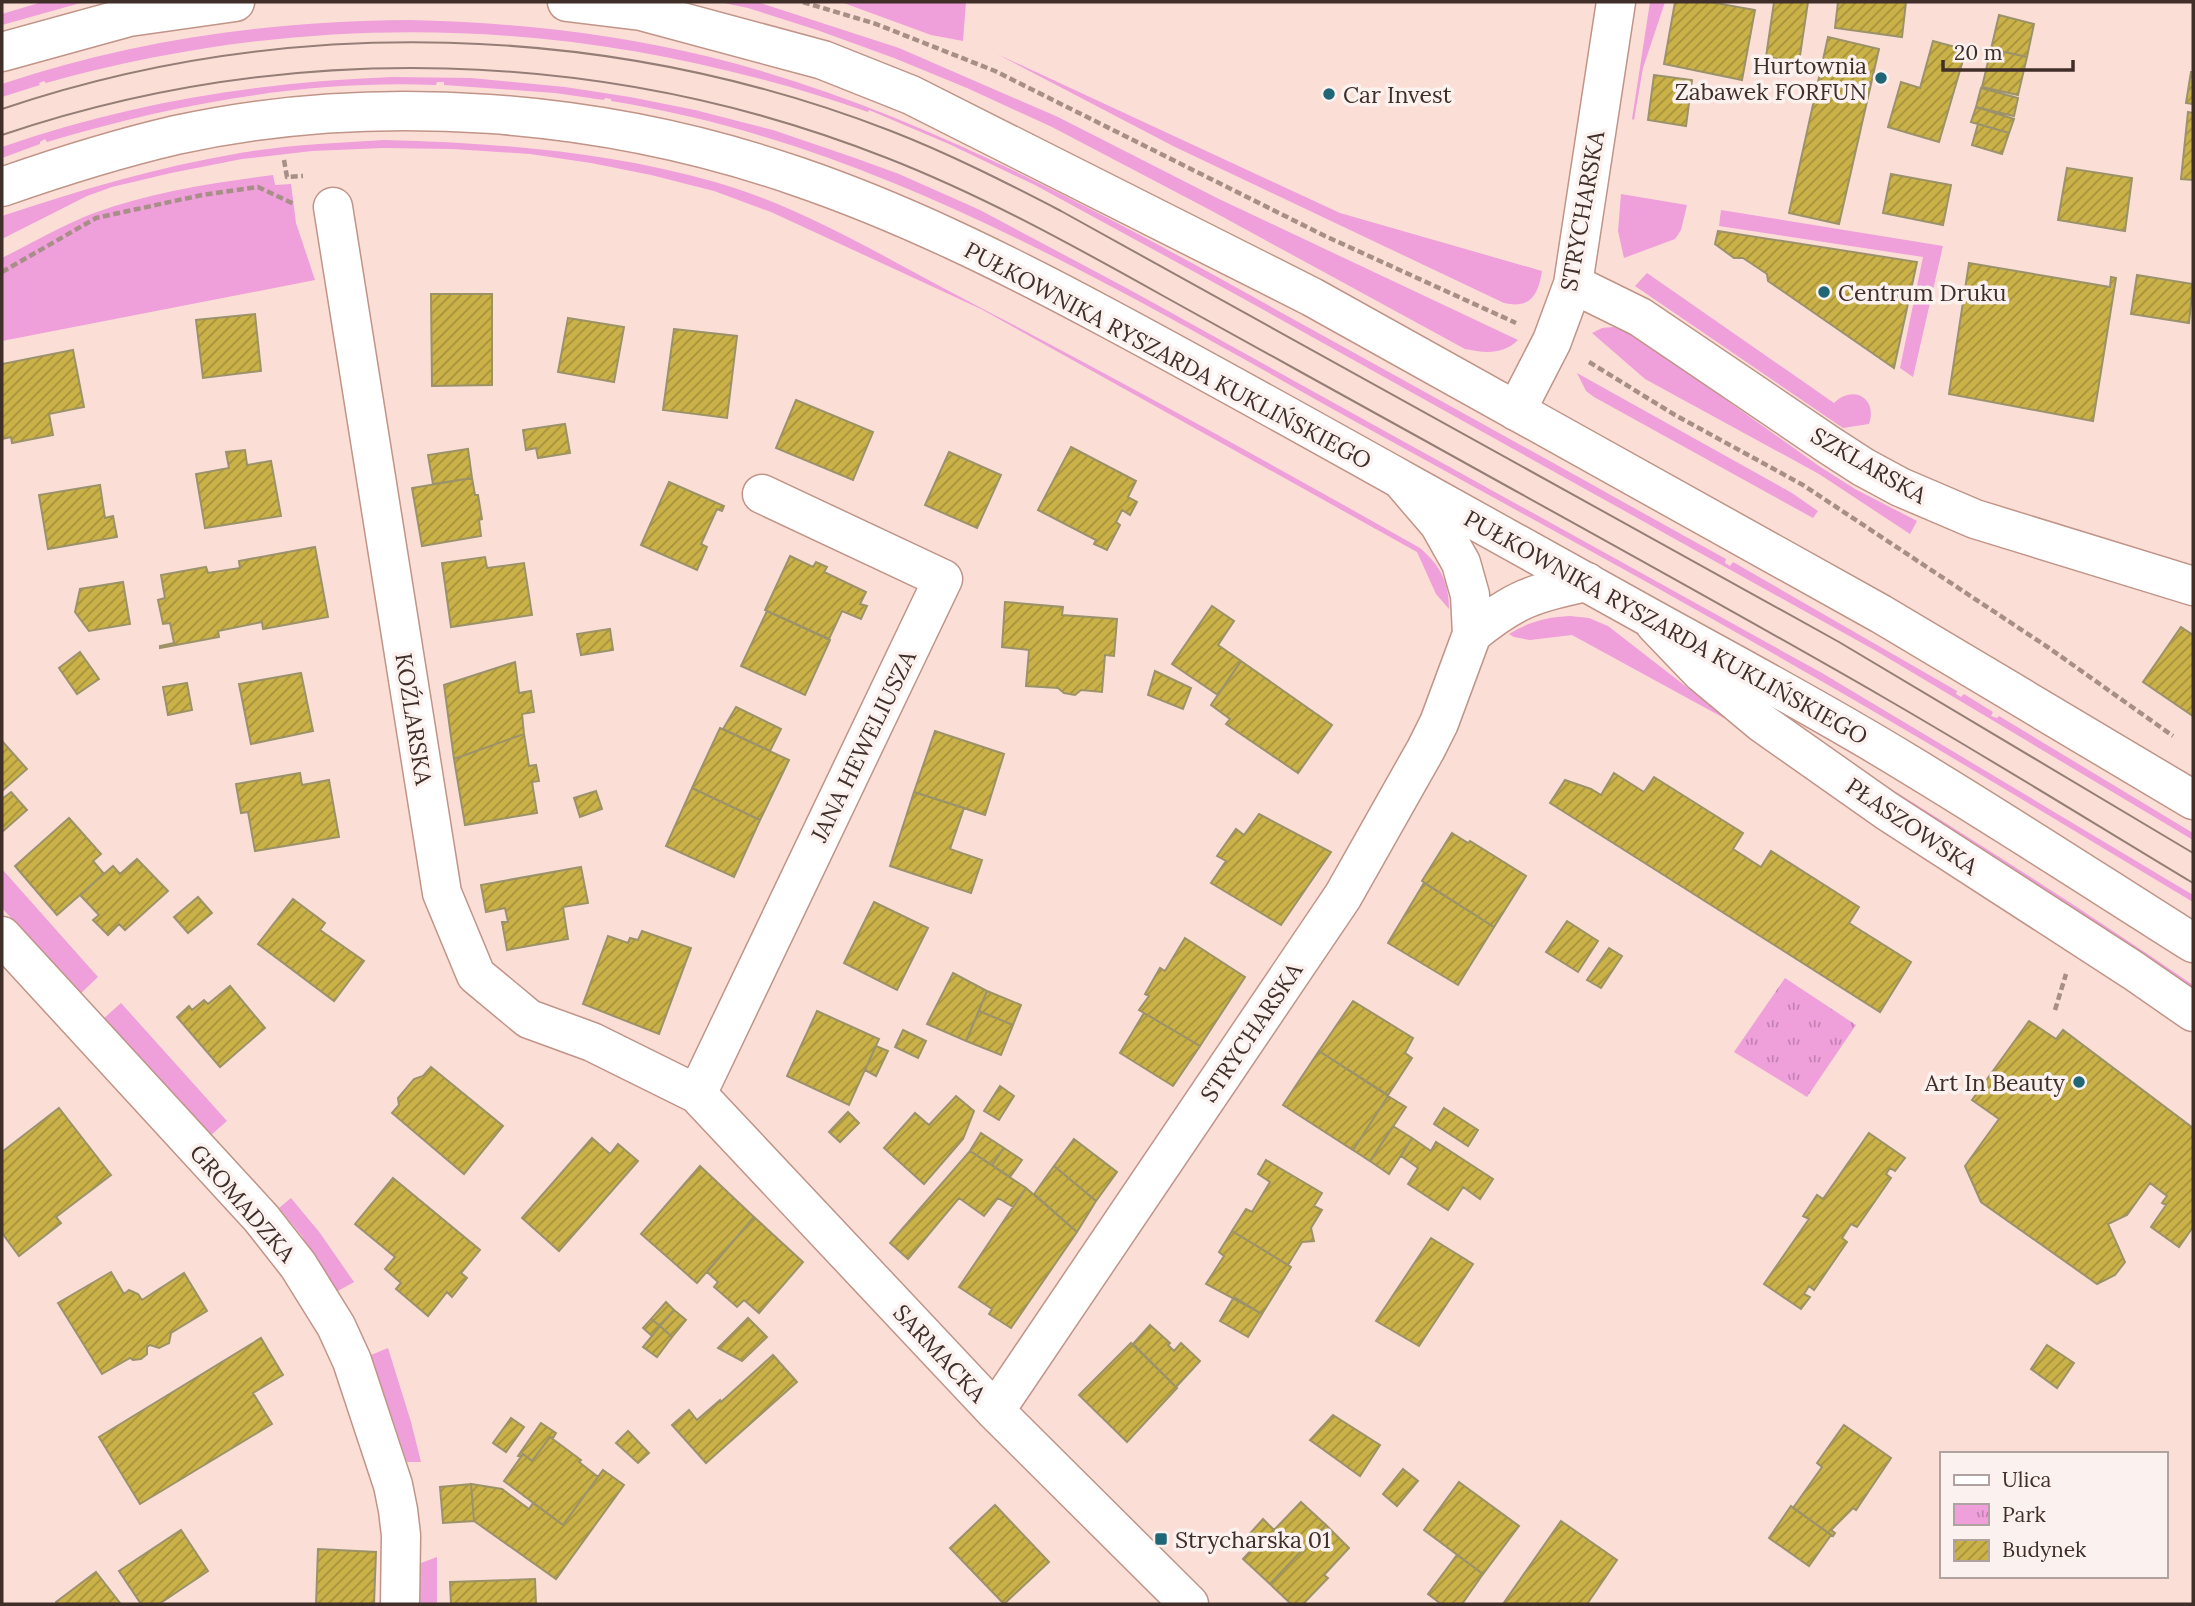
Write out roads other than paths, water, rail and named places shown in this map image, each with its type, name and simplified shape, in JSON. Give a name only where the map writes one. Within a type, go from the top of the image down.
[{"type":"street","points":[[2,52],[129,17],[234,2]]},
{"type":"street","points":[[567,2],[641,11],[823,60],[911,95],[1312,297],[1881,614],[2193,800]]},
{"type":"street","name":"STRYCHARSKA","points":[[1516,411],[1552,341],[1573,284],[1616,2]]},
{"type":"street","name":"PUŁKOWNIKA RYSZARDA KUKLIŃSKIEGO","points":[[2,187],[80,160],[179,135],[288,117],[365,113],[442,112],[524,117],[611,129],[724,153],[796,176],[866,202],[962,244],[1136,333],[1780,689],[1905,761],[2193,943]]},
{"type":"street","name":"KOŹLARSKA","points":[[316,207],[442,893],[476,975],[530,1019],[592,1042],[697,1094]]},
{"type":"street","name":"SZKLARSKA","points":[[1573,284],[1640,317],[1829,445],[1900,487],[1975,519],[2193,586]]},
{"type":"street","name":"STRYCHARSKA","points":[[995,1411],[1343,896],[1430,741],[1472,634],[1470,595],[1461,563],[1438,524],[1401,479]]},
{"type":"street","name":"JANA HEWELIUSZA","points":[[697,1094],[943,579],[762,494]]},
{"type":"street","name":"STRYCHARSKA","points":[[1472,634],[1497,613],[1520,600],[1552,589],[1587,582]]},
{"type":"street","name":"PŁASZOWSKA","points":[[1649,617],[1702,673],[1762,723],[1887,811],[2193,1012]]},
{"type":"street","name":"GROMADZKA","points":[[2,936],[275,1233],[336,1326],[352,1362],[393,1485],[401,1535],[400,1604]]},
{"type":"street","name":"SARMACKA","points":[[697,1094],[995,1411],[1189,1604]]},
{"type":"tram line","points":[[2,109],[111,78],[222,56],[335,45],[448,43],[561,51],[673,68],[784,95],[891,131],[956,159],[1061,211],[1839,642],[2193,853]]},
{"type":"tram line","points":[[2,135],[111,104],[222,82],[334,70],[447,68],[559,76],[671,94],[780,121],[923,173],[1064,241],[1827,665],[2193,883]]},
{"type":"place","name":"Hurtownia Zabawek FORFUN","points":[[1881,78]]},
{"type":"place","name":"Car Invest","points":[[1329,94]]},
{"type":"place","name":"Centrum Druku","points":[[1824,292]]},
{"type":"place","name":"Art In Beauty","points":[[2079,1082]]},
{"type":"place","name":"Strycharska 01","points":[[1161,1539]]}]
